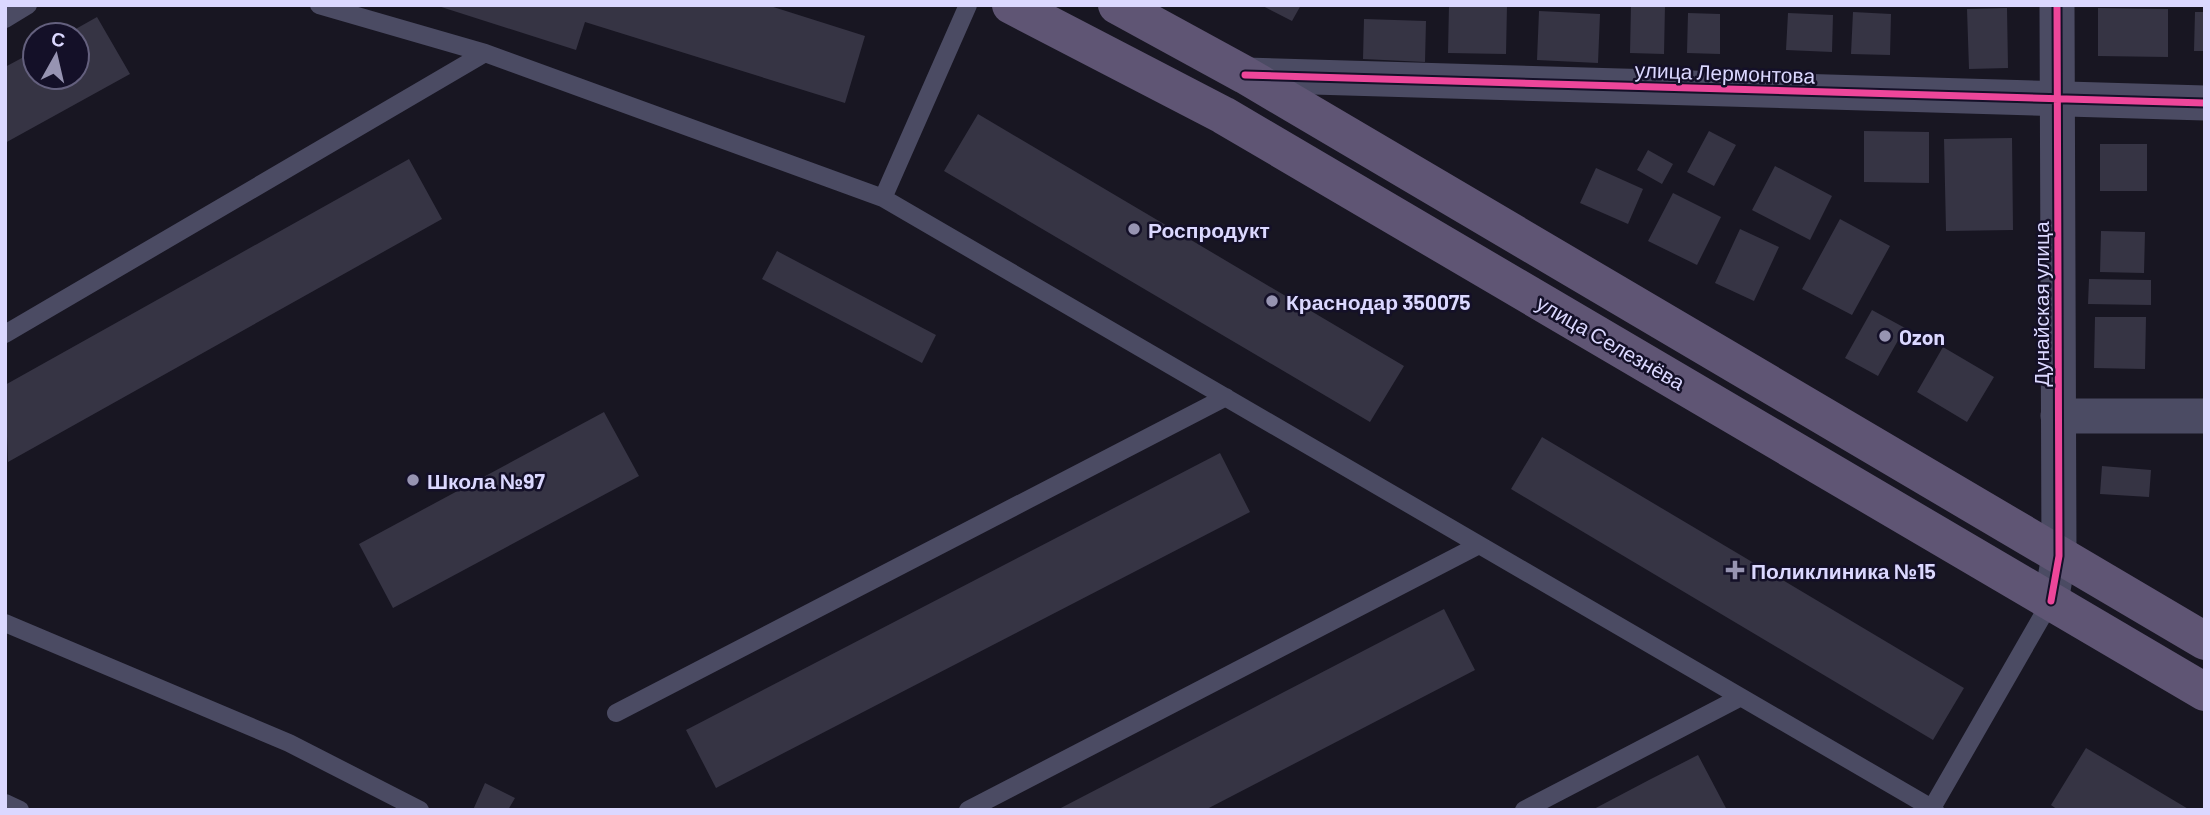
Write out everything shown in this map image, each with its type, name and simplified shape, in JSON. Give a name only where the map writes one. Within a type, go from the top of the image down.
[{"type":"main road","name":"улица Селезнёва","points":[[1011,5],[1223,115],[2205,691]]},
{"type":"main road","name":"улица Селезнёва","points":[[1117,5],[1245,75],[2205,641]]},
{"type":"street","name":"Дунайская улица","points":[[2050,601],[2059,556],[2057,5]]},
{"type":"street","name":"улица Лермонтова","points":[[1245,75],[2205,103]]},
{"type":"street","points":[[2058,416],[2205,415]]},
{"type":"lane","points":[[5,19],[28,5]]},
{"type":"lane","points":[[318,5],[485,53],[884,198],[1934,809],[2050,601]]},
{"type":"lane","points":[[884,198],[968,5]]},
{"type":"lane","points":[[5,334],[485,53]]},
{"type":"lane","points":[[616,713],[1226,397]]},
{"type":"lane","points":[[968,810],[1479,545]]},
{"type":"lane","points":[[5,624],[289,743],[420,810]]},
{"type":"lane","points":[[1524,810],[1741,697]]},
{"type":"lane","points":[[5,803],[20,810]]},
{"type":"building","points":[[435,5],[767,5],[865,36],[845,103],[585,22],[576,50]]},
{"type":"building","points":[[1261,5],[1301,5],[1292,21]]},
{"type":"building","points":[[1449,5],[1507,5],[1506,54],[1448,53]]},
{"type":"building","points":[[1631,5],[1665,5],[1664,54],[1630,53]]},
{"type":"building","points":[[2007,8],[2008,68],[1969,69],[1967,9]]},
{"type":"building","points":[[2098,8],[2168,9],[2168,57],[2098,56]]},
{"type":"building","points":[[1539,11],[1600,14],[1598,63],[1537,60]]},
{"type":"building","points":[[1853,12],[1891,14],[1890,55],[1851,54]]},
{"type":"building","points":[[2195,12],[2205,12],[2205,51],[2194,51]]},
{"type":"building","points":[[1688,13],[1720,14],[1720,54],[1687,53]]},
{"type":"building","points":[[1788,13],[1833,15],[1832,52],[1786,50]]},
{"type":"building","points":[[97,17],[130,74],[5,143],[5,67],[21,58],[21,91],[91,91],[90,21]]},
{"type":"building","points":[[1364,19],[1426,21],[1425,62],[1363,59]]},
{"type":"building","points":[[978,114],[1404,366],[1370,422],[944,171]]},
{"type":"building","points":[[1709,131],[1736,145],[1714,186],[1687,172]]},
{"type":"building","points":[[1864,131],[1929,132],[1929,183],[1864,182]]},
{"type":"building","points":[[2012,138],[2013,230],[1946,231],[1944,139]]},
{"type":"building","points":[[2100,144],[2147,144],[2147,191],[2100,191]]},
{"type":"building","points":[[1648,150],[1673,164],[1662,184],[1637,170]]},
{"type":"building","points":[[409,159],[442,219],[8,462],[5,385]]},
{"type":"building","points":[[1775,166],[1832,196],[1810,240],[1752,210]]},
{"type":"building","points":[[1596,168],[1643,189],[1628,224],[1580,203]]},
{"type":"building","points":[[1673,193],[1721,217],[1697,265],[1648,241]]},
{"type":"building","points":[[1840,219],[1890,246],[1852,315],[1802,289]]},
{"type":"building","points":[[1740,229],[1779,247],[1754,301],[1715,283]]},
{"type":"building","points":[[2101,231],[2145,232],[2144,273],[2100,272]]},
{"type":"building","points":[[777,251],[936,335],[922,363],[762,279]]},
{"type":"building","points":[[2089,279],[2151,280],[2151,305],[2088,304]]},
{"type":"building","points":[[1872,310],[1905,328],[1878,376],[1845,358]]},
{"type":"building","points":[[2095,317],[2146,317],[2145,369],[2094,368]]},
{"type":"building","points":[[1943,347],[1994,377],[1967,422],[1917,392]]},
{"type":"building","points":[[604,412],[639,476],[393,608],[359,544]]},
{"type":"building","points":[[1542,437],[1964,688],[1933,740],[1511,489]]},
{"type":"building","points":[[1220,453],[1250,512],[716,788],[686,730]]},
{"type":"building","points":[[2102,466],[2151,470],[2149,497],[2100,494]]},
{"type":"building","points":[[1444,609],[1475,670],[1205,810],[1057,810]]},
{"type":"building","points":[[2086,748],[2190,810],[2058,810],[2051,805]]},
{"type":"building","points":[[1698,755],[1727,810],[1592,810],[1649,780]]},
{"type":"building","points":[[485,783],[515,798],[508,810],[473,810]]},
{"type":"cycle path","points":[[2051,601],[2059,556],[2057,5]]},
{"type":"cycle path","points":[[1245,75],[2205,103]]},
{"type":"place","name":"Роспродукт","points":[[1134,229]]},
{"type":"place","name":"Краснодар 350075","points":[[1272,301]]},
{"type":"place","name":"Ozon","points":[[1885,336]]},
{"type":"place","name":"Школа №97","points":[[413,480]]},
{"type":"place","name":"Поликлиника №15","points":[[1735,570]]}]
